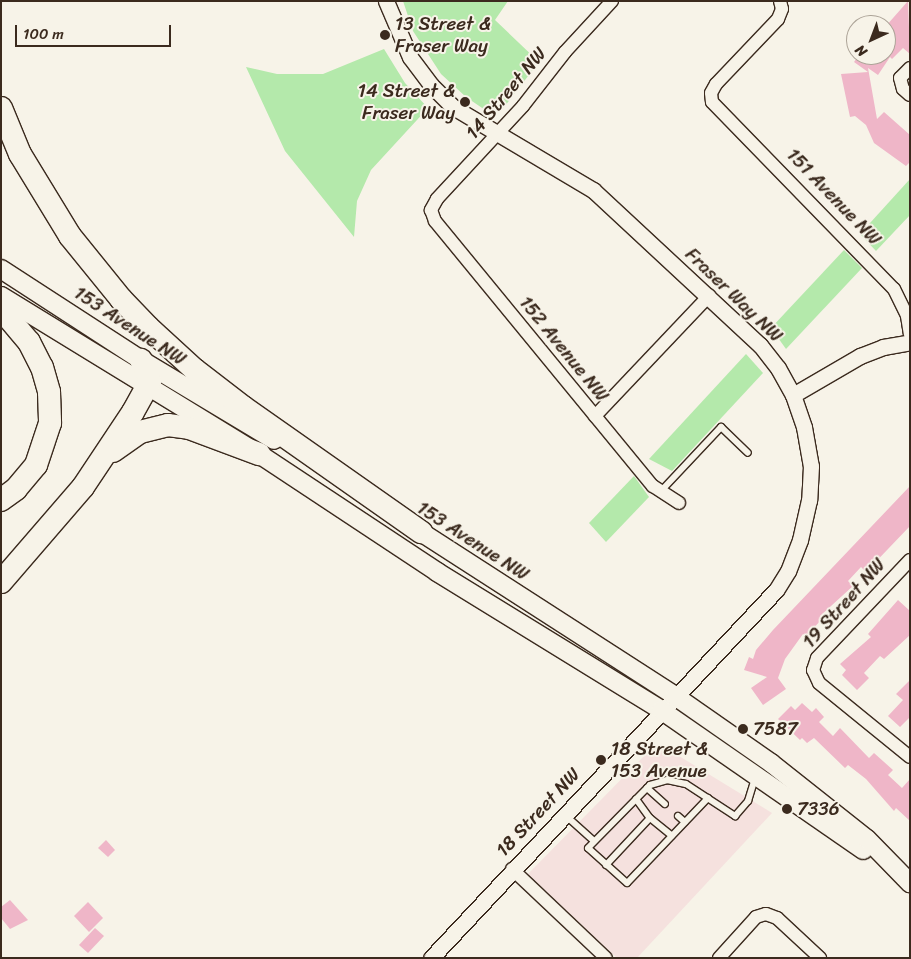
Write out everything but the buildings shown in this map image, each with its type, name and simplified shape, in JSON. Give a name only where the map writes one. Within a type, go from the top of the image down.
[{"type":"highway","points":[[1,108],[20,154],[70,236],[121,299],[148,328],[195,370],[243,407],[421,532]]},
{"type":"highway","points":[[1,309],[29,342],[42,367],[50,392],[50,415],[43,448],[36,465],[16,489],[1,500]]},
{"type":"highway","points":[[1,582],[43,537],[103,459],[149,387],[150,376],[141,360]]},
{"type":"highway","points":[[103,459],[140,432],[168,425],[189,428],[259,454]]},
{"type":"main road","name":"153 Avenue NW","points":[[1,269],[141,360],[421,532],[675,696],[833,812],[867,840],[906,880]]},
{"type":"main road","name":"153 Avenue NW","points":[[1,296],[259,454],[437,572],[661,710],[906,880]]},
{"type":"street","name":"Fraser Way NW","points":[[386,1],[402,42],[431,85],[453,107],[593,190],[709,296],[769,356],[793,395],[809,446],[811,486],[805,520],[793,561],[769,599],[675,696]]},
{"type":"street","name":"14 Street NW","points":[[431,210],[437,199],[497,134],[565,52],[612,1]]},
{"type":"street","name":"151 Avenue NW","points":[[781,5],[778,19],[716,84],[711,99],[718,112],[788,177],[894,289],[905,311],[910,342]]},
{"type":"street","points":[[910,68],[900,78],[903,89],[910,95]]},
{"type":"street","name":"152 Avenue NW","points":[[431,210],[435,221],[595,416],[660,491],[679,503]]},
{"type":"street","points":[[595,416],[709,296]]},
{"type":"street","points":[[793,395],[860,356],[883,347],[910,342]]},
{"type":"street","name":"19 Street NW","points":[[910,560],[817,658],[813,675],[819,683],[910,757]]},
{"type":"street","name":"18 Street NW","points":[[431,958],[675,696]]},
{"type":"street","points":[[512,869],[606,958]]},
{"type":"street","points":[[719,958],[756,917],[766,914],[777,918],[820,958]]},
{"type":"lane","points":[[660,491],[721,427],[748,453]]},
{"type":"lane","points":[[708,798],[627,883],[588,848],[647,788],[667,780],[686,784],[708,798],[735,816],[748,801],[756,775]]},
{"type":"lane","points":[[647,788],[665,804]]},
{"type":"lane","points":[[636,799],[650,818],[672,836]]},
{"type":"lane","points":[[564,814],[594,841]]},
{"type":"lane","points":[[678,816],[685,822]]},
{"type":"lane","points":[[606,864],[650,818]]},
{"type":"shaded area","points":[[666,748],[772,813],[637,958],[617,958],[528,874],[650,750]]},
{"type":"green space","points":[[403,1],[508,1],[495,20],[539,62],[501,111],[488,112],[466,97],[441,74],[413,31]]},
{"type":"green space","points":[[384,49],[405,83],[428,108],[371,170],[357,201],[354,237],[285,151],[246,67],[277,74],[323,74]]},
{"type":"green space","points":[[910,179],[910,215],[876,251],[860,234]]},
{"type":"green space","points":[[844,250],[862,268],[786,349],[771,328]]},
{"type":"green space","points":[[746,354],[763,373],[672,471],[649,459]]},
{"type":"green space","points":[[634,476],[649,497],[606,542],[589,523]]},
{"type":"place","name":"13 Street & Fraser Way","points":[[385,35]]},
{"type":"place","name":"14 Street & Fraser Way","points":[[465,102]]},
{"type":"place","name":"7587","points":[[743,729]]},
{"type":"place","name":"18 Street & 153 Avenue","points":[[601,760]]},
{"type":"place","name":"7336","points":[[787,809]]}]
